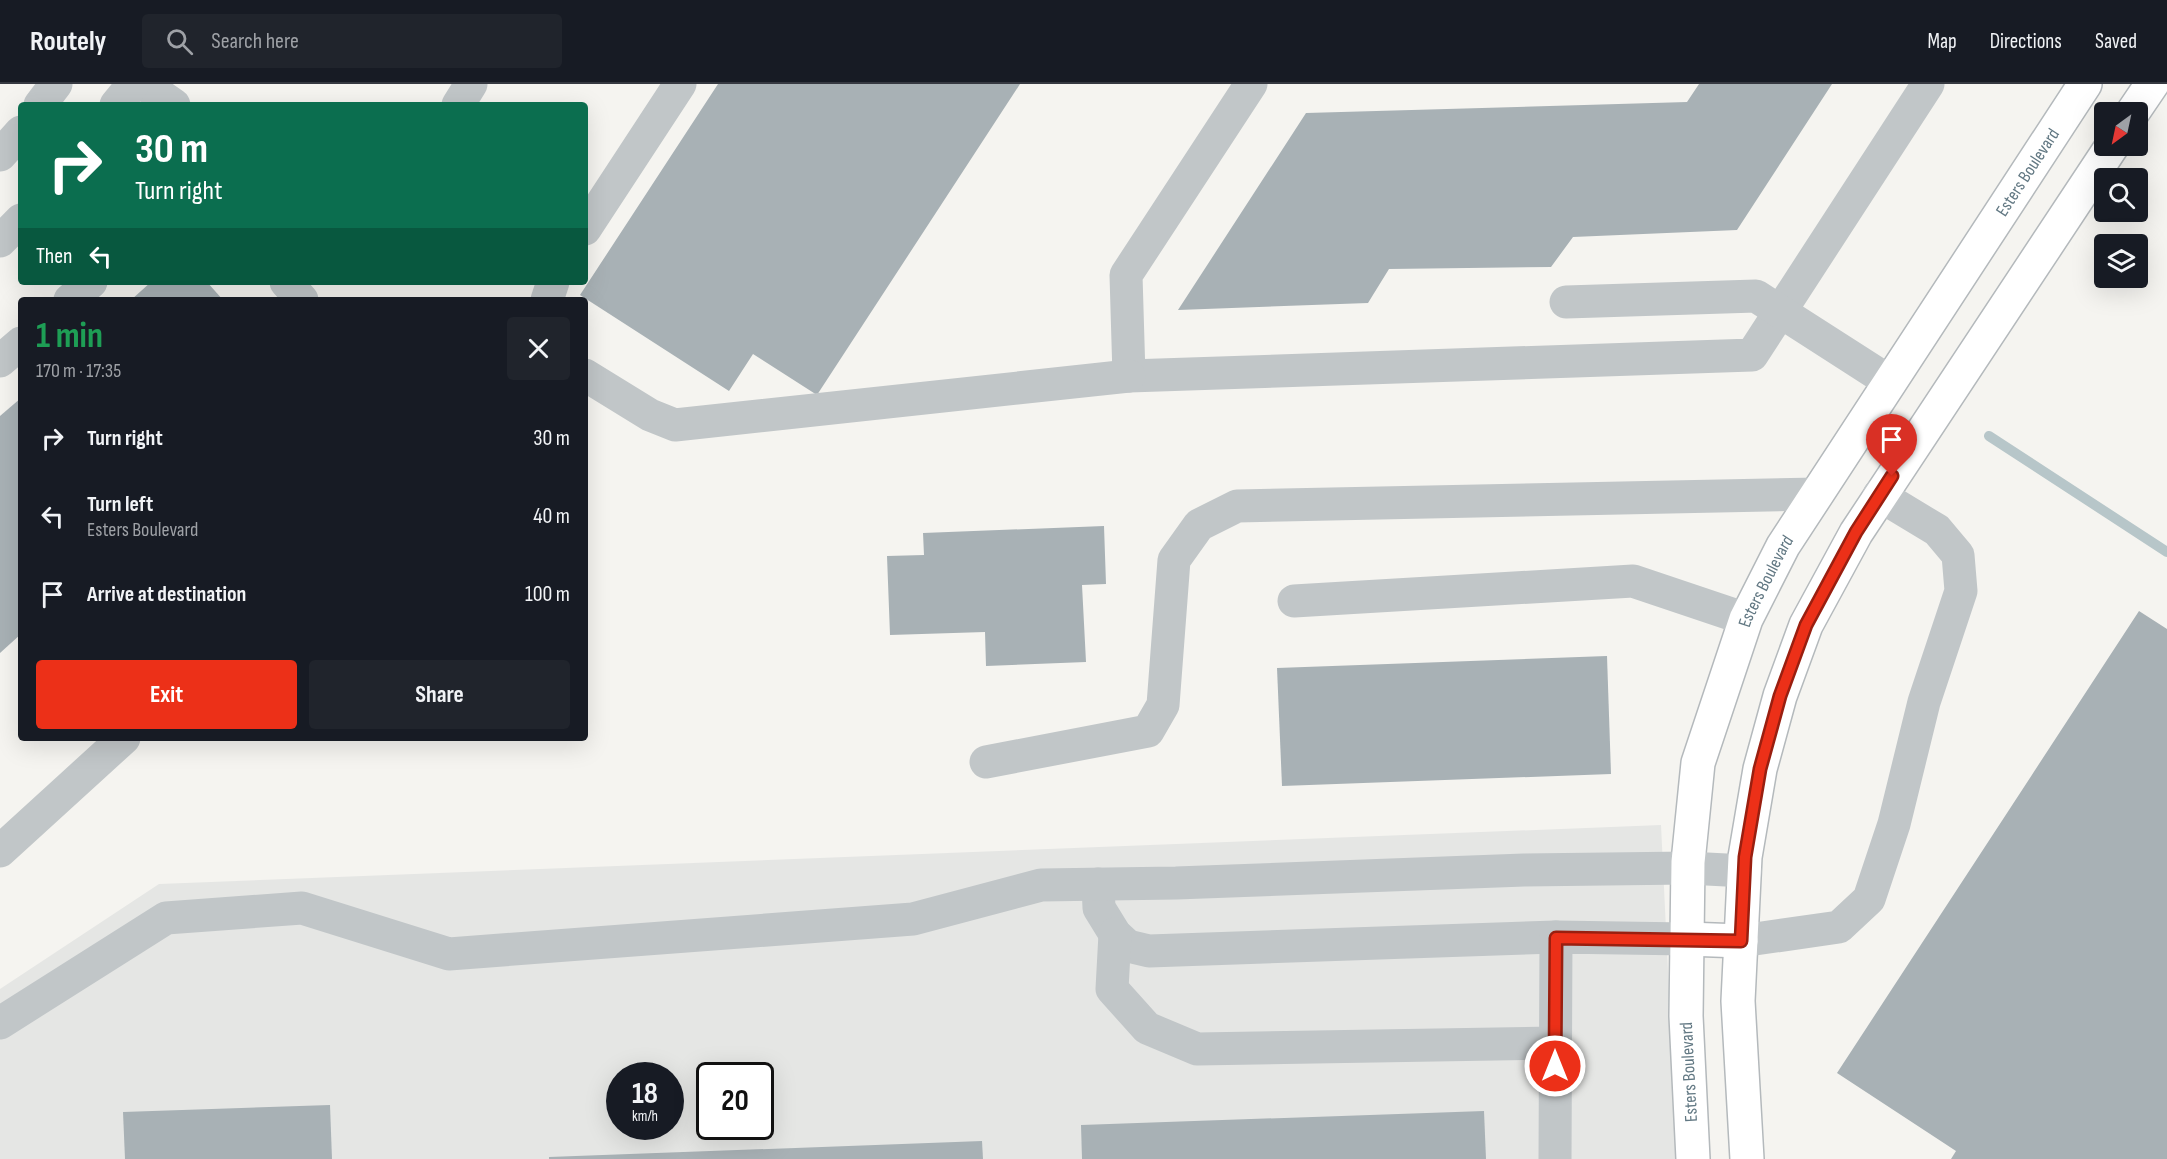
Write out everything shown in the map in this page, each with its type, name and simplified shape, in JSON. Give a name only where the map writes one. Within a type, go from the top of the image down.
[{"type":"main road","name":"Esters Boulevard","points":[[1693,1159],[1686,1016],[1688,868],[1698,763],[1746,619],[1783,546],[2085,84]]},
{"type":"main road","points":[[2140,102],[2152,84]]},
{"type":"main road","points":[[1746,1159],[1738,1001],[1745,857],[1760,769],[1780,696],[1806,625],[1856,532],[2105,156]]},
{"type":"main road","points":[[1687,939],[1741,941]]},
{"type":"street","points":[[42,102],[56,84]]},
{"type":"street","points":[[118,102],[133,84]]},
{"type":"street","points":[[144,84],[170,102]]},
{"type":"street","points":[[460,102],[471,84]]},
{"type":"street","points":[[588,223],[680,84]]},
{"type":"street","points":[[1128,376],[1126,275],[1251,84]]},
{"type":"street","points":[[588,377],[650,415],[675,425],[1128,376],[1752,355],[1928,84]]},
{"type":"street","points":[[0,155],[18,135]]},
{"type":"street","points":[[0,241],[18,223]]},
{"type":"street","points":[[74,297],[88,285]]},
{"type":"street","points":[[289,285],[299,297]]},
{"type":"street","points":[[1566,302],[1756,296],[1779,313],[1890,382]]},
{"type":"street","points":[[0,361],[18,346]]},
{"type":"street","points":[[986,762],[1148,731],[1163,705],[1174,560],[1199,525],[1237,506],[1816,494]]},
{"type":"street","points":[[1741,941],[1839,927],[1869,898],[1894,824],[1924,702],[1961,591],[1958,555],[1937,530],[1879,495]]},
{"type":"street","points":[[1294,601],[1633,581],[1746,619]]},
{"type":"street","points":[[0,851],[121,741]]},
{"type":"street","points":[[0,1023],[166,918],[302,908],[449,954],[913,919],[1041,885],[1524,870],[1688,868],[1745,871]]},
{"type":"street","points":[[1098,884],[1099,908],[1115,934],[1128,946],[1149,951],[1556,938],[1687,939]]},
{"type":"street","points":[[1115,934],[1113,989],[1147,1028],[1197,1049],[1555,1043]]},
{"type":"street","points":[[1555,1159],[1556,938]]},
{"type":"shaded area","points":[[1661,825],[1677,1159],[0,1159],[0,989],[159,884]]},
{"type":"building","points":[[718,84],[1020,84],[817,395],[753,354],[729,391],[588,300],[588,297],[580,295]]},
{"type":"building","points":[[1699,84],[1832,84],[1737,230],[1573,237],[1551,267],[1389,269],[1368,303],[1178,310],[1306,113],[1687,102]]},
{"type":"building","points":[[148,285],[210,285],[220,297],[134,297]]},
{"type":"building","points":[[18,401],[18,637],[0,653],[0,416]]},
{"type":"building","points":[[1104,526],[1106,584],[1082,585],[1086,662],[986,666],[985,632],[890,635],[887,556],[924,555],[923,533]]},
{"type":"building","points":[[2139,611],[2167,629],[2167,1159],[1951,1159],[1956,1151],[1837,1073]]},
{"type":"building","points":[[1607,656],[1611,774],[1282,786],[1277,668]]},
{"type":"building","points":[[330,1105],[332,1159],[125,1159],[123,1112]]},
{"type":"building","points":[[1484,1111],[1486,1159],[1082,1159],[1081,1125]]},
{"type":"building","points":[[982,1141],[983,1159],[549,1159],[549,1157]]},
{"type":"waterway","points":[[1989,436],[2167,552]]},
{"type":"route","points":[[1555,1066],[1556,938],[1741,941],[1745,857],[1760,769],[1780,696],[1806,625],[1856,532],[1892,476]]}]
